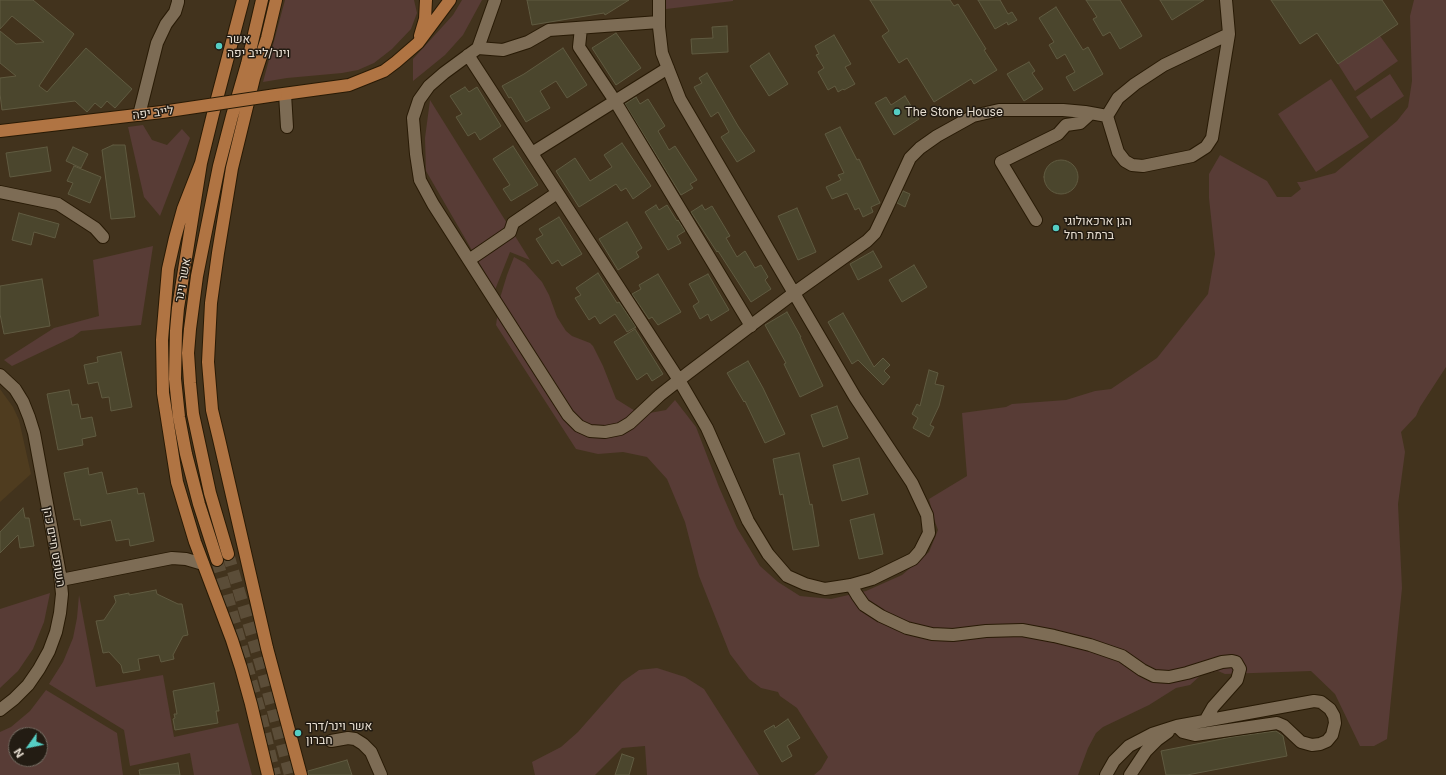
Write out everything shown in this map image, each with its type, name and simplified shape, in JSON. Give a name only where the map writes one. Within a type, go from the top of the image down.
[{"type":"main road","name":"אשר וינר","points":[[217,560],[199,504],[186,454],[179,417],[175,379],[176,331],[178,308],[201,163],[212,114],[243,0]]},
{"type":"main road","name":"אשר וינר","points":[[228,554],[210,493],[193,414],[188,353],[197,276],[219,166],[247,64],[262,0]]},
{"type":"main road","points":[[418,43],[425,19],[426,0]]},
{"type":"main road","name":"לייב יפה","points":[[0,131],[140,115],[349,85],[370,77],[396,62],[418,43],[450,0]]},
{"type":"main road","points":[[277,2],[254,78],[232,168],[211,303],[208,362],[209,386],[217,431],[267,648],[301,775]]},
{"type":"main road","points":[[201,163],[183,208],[168,269],[161,366],[163,393],[166,420],[177,482],[188,521],[241,668],[268,775]]},
{"type":"street","points":[[140,115],[157,43],[166,24],[175,12],[178,0]]},
{"type":"street","points":[[495,0],[473,52],[429,86],[419,100],[413,118],[420,180],[433,204],[568,415],[579,426],[590,431],[605,432],[620,429],[630,423],[660,395],[679,380],[794,293],[867,241],[875,232],[910,158],[920,148],[937,136],[973,116],[999,110],[1063,110],[1108,116]]},
{"type":"street","points":[[473,52],[532,153],[679,380],[707,428],[748,521],[768,554],[787,576],[805,584],[825,589],[851,585],[872,579],[913,559],[920,551],[929,533],[928,515],[912,483],[856,397],[680,99],[662,53],[659,22],[660,0]]},
{"type":"street","points":[[1226,0],[1229,34],[1212,138],[1206,147],[1192,156],[1143,166],[1125,161],[1118,152],[1108,116],[1118,98],[1135,84],[1164,65],[1229,34]]},
{"type":"street","points":[[473,52],[503,50],[528,42],[549,30],[659,22]]},
{"type":"street","points":[[580,28],[579,47],[615,101],[751,326]]},
{"type":"street","points":[[532,153],[668,68]]},
{"type":"street","points":[[281,95],[287,128]]},
{"type":"street","points":[[1036,220],[1002,162],[1058,134],[1066,124],[1080,123],[1091,113]]},
{"type":"street","points":[[0,192],[58,204],[95,228],[103,237]]},
{"type":"street","points":[[469,260],[510,232],[513,223],[557,192]]},
{"type":"street","name":"השופט חיים כהן","points":[[0,375],[15,389],[23,402],[34,433],[62,594],[56,632],[49,651],[28,685],[0,710]]},
{"type":"street","points":[[60,580],[172,558],[186,559],[203,564]]},
{"type":"street","points":[[851,585],[864,605],[881,616],[907,628],[932,634],[953,635],[986,631],[1022,630],[1054,636],[1090,645],[1122,656],[1142,670],[1154,676],[1169,677],[1222,662],[1236,662],[1240,670],[1237,680],[1213,707],[1205,721]]},
{"type":"street","points":[[1106,775],[1114,761],[1129,746],[1152,734],[1178,726],[1314,701],[1321,702],[1330,709],[1334,716],[1335,724],[1332,735],[1327,740],[1320,744],[1312,745],[1301,742],[1284,726],[1277,723],[1195,735],[1183,732],[1178,726]]},
{"type":"street","points":[[1130,775],[1146,751],[1158,740],[1178,726]]},
{"type":"street","points":[[331,741],[348,738],[355,739],[363,744],[371,752],[381,775]]},
{"type":"shaded area","points":[[285,0],[414,0],[417,13],[411,29],[392,49],[374,63],[358,70],[342,73],[287,78],[263,82]]},
{"type":"shaded area","points":[[462,0],[482,0],[463,35],[445,55],[413,81],[413,59],[453,15]]},
{"type":"shaded area","points":[[666,0],[733,0],[733,1],[666,9]]},
{"type":"shaded area","points":[[1414,0],[1446,0],[1446,367],[1420,407],[1416,416],[1401,432],[1405,452],[1398,504],[1402,588],[1387,739],[1374,746],[1360,746],[1335,694],[1311,671],[1225,674],[1218,671],[1201,675],[1190,685],[1176,688],[1149,705],[1103,727],[1096,733],[1088,748],[1078,775],[814,775],[821,769],[828,757],[797,708],[780,696],[778,692],[761,688],[749,679],[730,654],[699,576],[685,522],[667,479],[647,457],[623,452],[598,454],[576,449],[496,325],[500,298],[514,257],[525,263],[542,282],[549,295],[557,317],[566,331],[572,336],[590,343],[593,346],[603,366],[616,399],[640,414],[666,410],[675,400],[696,427],[719,487],[737,528],[760,566],[778,582],[800,596],[831,599],[866,591],[902,575],[929,552],[938,530],[929,499],[967,476],[962,413],[1006,407],[1012,404],[1066,400],[1095,391],[1111,389],[1157,358],[1208,294],[1215,254],[1209,198],[1209,174],[1220,155],[1267,181],[1277,197],[1291,197],[1301,189],[1297,182],[1335,173],[1397,121],[1408,107],[1412,81],[1410,16]]},
{"type":"shaded area","points":[[1380,36],[1398,61],[1355,91],[1338,64]]},
{"type":"shaded area","points":[[1390,74],[1404,96],[1371,119],[1356,97]]},
{"type":"shaded area","points":[[1331,79],[1369,137],[1316,172],[1278,114]]},
{"type":"shaded area","points":[[430,100],[530,260],[510,252],[495,290],[426,171],[425,138]]},
{"type":"shaded area","points":[[143,125],[152,140],[167,145],[182,129],[190,138],[160,216],[144,197],[128,127]]},
{"type":"shaded area","points":[[153,246],[141,325],[81,331],[73,337],[12,366],[4,360],[54,328],[99,316],[93,260]]},
{"type":"shaded area","points":[[0,389],[13,407],[19,420],[31,474],[0,502]]},
{"type":"shaded area","points":[[50,593],[44,622],[33,649],[18,671],[0,688],[0,609]]},
{"type":"shaded area","points":[[79,595],[96,687],[163,675],[174,737],[238,723],[252,775],[194,775],[190,753],[130,766],[124,730],[49,684],[63,662],[73,638]]},
{"type":"shaded area","points":[[657,668],[685,677],[704,689],[759,775],[647,775],[645,746],[622,748],[595,775],[535,775],[532,762],[561,747],[578,732],[622,682],[639,670]]},
{"type":"shaded area","points":[[46,690],[117,733],[123,775],[0,775],[0,732],[8,728],[8,767],[48,767],[48,727],[11,727],[30,711]]},
{"type":"building","points":[[0,0],[33,0],[74,34],[39,86],[47,92],[86,48],[132,89],[115,108],[107,101],[101,108],[95,103],[87,112],[75,101],[2,110],[0,78],[16,76],[0,63],[0,31],[16,44],[44,42],[12,16],[0,29]]},
{"type":"building","points":[[527,0],[629,0],[605,15],[604,13],[532,25]]},
{"type":"building","points":[[870,0],[950,0],[954,6],[958,4],[986,49],[984,50],[997,70],[974,84],[971,79],[934,102],[907,58],[899,63],[882,36],[889,31]]},
{"type":"building","points":[[978,0],[1000,0],[1008,14],[1012,12],[1017,20],[1008,25],[1007,22],[995,29]]},
{"type":"building","points":[[1086,0],[1120,0],[1142,36],[1120,49],[1110,32],[1103,36],[1093,19],[1097,17]]},
{"type":"building","points":[[1160,0],[1204,0],[1172,20]]},
{"type":"building","points":[[1271,0],[1382,0],[1398,24],[1338,64],[1317,33],[1300,44]]},
{"type":"building","points":[[1056,7],[1083,50],[1088,47],[1103,74],[1074,91],[1066,77],[1075,72],[1065,54],[1057,59],[1049,45],[1054,42],[1039,18]]},
{"type":"building","points":[[727,26],[728,52],[692,54],[691,39],[713,38],[712,27]]},
{"type":"building","points":[[616,33],[641,68],[616,85],[592,48]]},
{"type":"building","points":[[834,35],[851,64],[845,67],[855,84],[838,92],[835,86],[828,90],[818,72],[824,68],[816,55],[819,54],[815,46]]},
{"type":"building","points":[[563,48],[587,85],[567,98],[556,81],[540,91],[550,108],[526,122],[511,97],[509,98],[502,86],[524,74]]},
{"type":"building","points":[[769,53],[788,84],[769,96],[750,66]]},
{"type":"building","points":[[1029,62],[1035,71],[1032,73],[1043,89],[1024,101],[1007,74]]},
{"type":"building","points":[[707,73],[738,126],[755,151],[737,162],[721,137],[729,132],[718,112],[711,117],[694,87],[702,83],[699,78]]},
{"type":"building","points":[[465,87],[469,92],[477,87],[501,126],[480,140],[475,132],[468,136],[456,117],[462,114],[450,96]]},
{"type":"building","name":"The Stone House","points":[[905,96],[919,119],[894,135],[875,103],[886,97],[891,105]]},
{"type":"building","points":[[636,97],[640,104],[648,99],[665,126],[658,131],[669,150],[675,146],[697,180],[690,184],[693,188],[681,195],[625,104]]},
{"type":"building","points":[[840,127],[857,160],[859,159],[880,203],[871,207],[873,212],[863,217],[859,208],[855,210],[847,193],[832,199],[826,187],[841,180],[838,175],[844,173],[825,134]]},
{"type":"building","points":[[622,143],[651,186],[633,199],[626,188],[621,191],[616,184],[579,207],[556,171],[575,158],[590,181],[612,167],[604,155]]},
{"type":"building","points":[[113,145],[125,145],[135,217],[111,219],[102,150]]},
{"type":"building","points":[[513,146],[538,185],[511,201],[503,189],[510,185],[493,159]]},
{"type":"building","points":[[47,147],[51,171],[10,177],[6,153]]},
{"type":"building","points":[[73,147],[88,154],[81,168],[66,161]]},
{"type":"building","points":[[1061,160],[1073,165],[1078,177],[1073,189],[1061,194],[1049,189],[1044,177],[1049,165]]},
{"type":"building","points":[[74,166],[101,177],[90,203],[68,194],[73,183],[67,181]]},
{"type":"building","points":[[903,191],[910,194],[905,207],[897,203]]},
{"type":"building","points":[[656,205],[659,210],[667,205],[685,231],[677,236],[681,243],[668,250],[645,212]]},
{"type":"building","points":[[702,205],[705,210],[712,206],[730,236],[726,238],[737,257],[745,251],[755,268],[761,265],[768,277],[765,280],[771,289],[751,302],[691,212]]},
{"type":"building","points":[[797,208],[816,252],[798,260],[778,216]]},
{"type":"building","points":[[19,213],[59,224],[55,238],[34,232],[31,245],[12,240]]},
{"type":"building","points":[[559,217],[582,254],[562,266],[558,260],[552,264],[536,239],[543,235],[539,229]]},
{"type":"building","points":[[627,222],[642,248],[636,252],[639,257],[618,270],[599,239]]},
{"type":"building","points":[[873,251],[882,267],[858,280],[850,264]]},
{"type":"building","points":[[914,265],[927,287],[902,302],[889,280]]},
{"type":"building","points":[[598,273],[617,303],[619,302],[636,327],[627,332],[615,314],[600,324],[595,316],[589,320],[575,298],[581,295],[576,288]]},
{"type":"building","points":[[658,274],[681,312],[658,325],[652,317],[649,319],[632,294],[641,289],[639,285]]},
{"type":"building","points":[[708,274],[729,310],[711,321],[708,314],[700,319],[693,306],[699,302],[689,284]]},
{"type":"building","points":[[42,279],[50,326],[4,334],[0,314],[0,286]]},
{"type":"building","points":[[787,312],[801,337],[823,386],[800,397],[784,364],[786,363],[765,325]]},
{"type":"building","points":[[843,313],[874,367],[883,358],[890,365],[884,371],[890,377],[883,385],[858,360],[852,364],[828,322]]},
{"type":"building","points":[[635,329],[663,374],[652,381],[647,373],[637,380],[614,342]]},
{"type":"building","points":[[121,352],[132,407],[111,411],[109,397],[102,398],[98,382],[88,384],[84,365],[98,362],[97,357]]},
{"type":"building","points":[[748,361],[785,434],[765,443],[745,401],[744,402],[727,373]]},
{"type":"building","points":[[929,370],[938,373],[935,384],[944,386],[939,406],[930,425],[934,427],[929,437],[913,428],[918,418],[912,414],[917,404],[920,406]]},
{"type":"building","points":[[69,390],[72,405],[78,404],[81,419],[92,417],[96,436],[82,439],[83,445],[58,450],[47,394]]},
{"type":"building","points":[[837,406],[848,438],[823,447],[811,415]]},
{"type":"building","points":[[799,453],[810,505],[812,504],[819,546],[793,550],[783,494],[780,495],[773,459]]},
{"type":"building","points":[[859,458],[868,494],[842,501],[833,465]]},
{"type":"building","points":[[88,468],[89,475],[102,472],[107,494],[137,488],[138,494],[144,493],[154,541],[130,546],[129,539],[116,541],[111,520],[81,526],[80,519],[74,520],[64,473]]},
{"type":"building","points":[[23,508],[25,518],[29,518],[34,546],[20,548],[18,535],[0,553],[0,532]]},
{"type":"building","points":[[874,514],[883,554],[859,559],[850,520]]},
{"type":"building","points":[[156,590],[157,594],[178,604],[182,604],[188,635],[183,636],[173,655],[174,659],[161,662],[159,655],[138,659],[140,670],[123,673],[121,665],[109,652],[103,653],[96,621],[104,620],[116,602],[114,596]]},
{"type":"building","points":[[214,683],[219,711],[216,711],[218,723],[175,730],[173,719],[175,718],[174,714],[177,714],[173,691]]},
{"type":"building","points":[[788,719],[800,738],[787,746],[792,756],[782,762],[764,731],[774,725],[775,728]]},
{"type":"building","points":[[1276,731],[1283,736],[1287,756],[1187,775],[1166,775],[1161,751],[1232,737]]},
{"type":"building","points":[[622,754],[634,758],[629,775],[615,775]]},
{"type":"building","points":[[347,760],[352,775],[308,775],[308,771]]},
{"type":"building","points":[[178,763],[180,775],[140,775],[139,770]]},
{"type":"tunnel","points":[[228,554],[262,669],[290,775]]},
{"type":"tunnel","points":[[217,560],[260,712],[275,775]]},
{"type":"place","name":"אשר וינר/לייב יפה","points":[[219,46]]},
{"type":"place","name":"The Stone House","points":[[897,112]]},
{"type":"place","name":"הגן ארכאולוגי ברמת רחל","points":[[1056,228]]},
{"type":"place","name":"אשר וינר/דרך חברון","points":[[298,733]]}]
